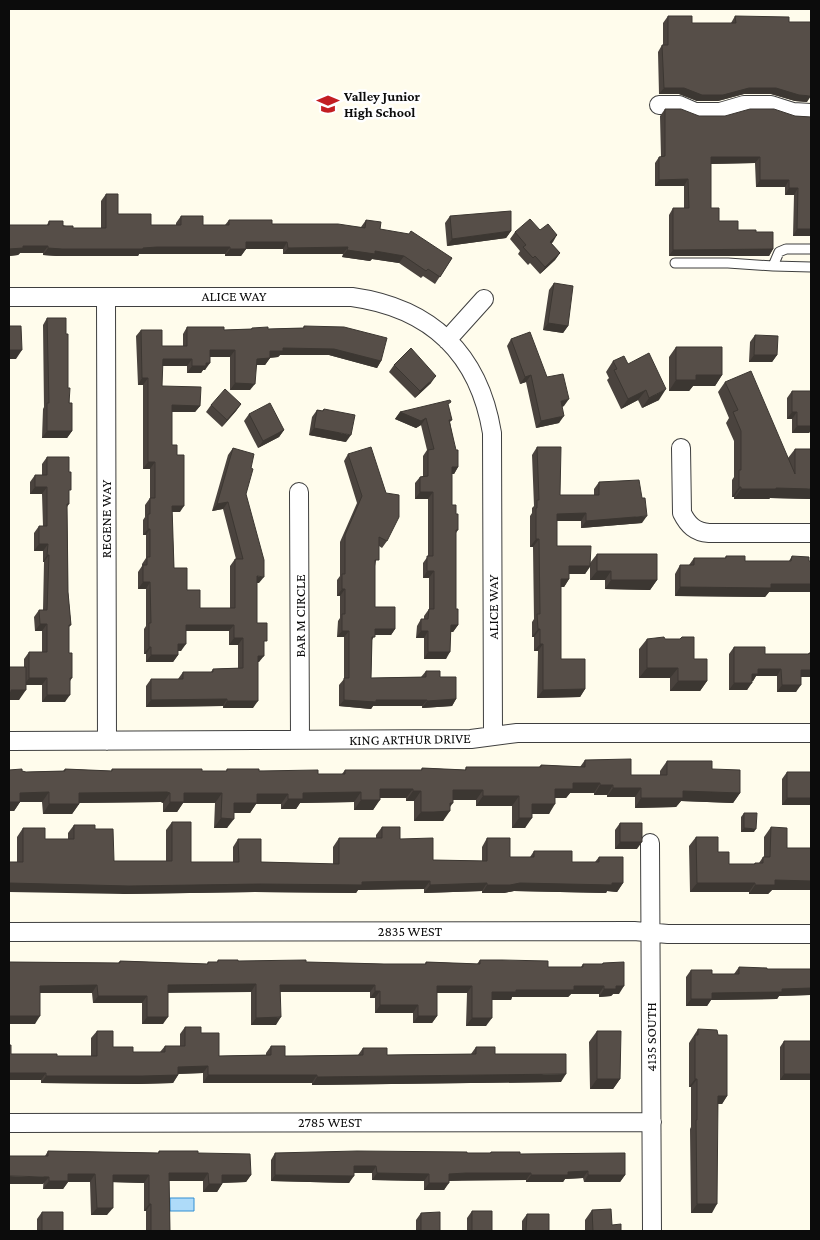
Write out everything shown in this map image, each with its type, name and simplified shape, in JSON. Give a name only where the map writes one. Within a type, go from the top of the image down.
[{"type":"street","points":[[659,105],[679,105],[695,112],[720,112],[744,105],[771,105],[793,112],[811,112]]},
{"type":"street","name":"ALICE WAY","points":[[9,296],[352,297],[368,299],[399,308],[433,327],[447,340],[471,369],[479,384],[490,417],[492,433],[494,736]]},
{"type":"street","name":"REGENE WAY","points":[[106,297],[107,741]]},
{"type":"street","points":[[447,340],[484,299]]},
{"type":"street","points":[[681,448],[682,513],[696,530],[709,533],[811,533]]},
{"type":"street","name":"BAR M CIRCLE","points":[[299,492],[300,740]]},
{"type":"street","name":"KING ARTHUR DRIVE","points":[[9,741],[471,739],[517,733],[811,733]]},
{"type":"street","name":"4135 SOUTH","points":[[650,843],[652,1231]]},
{"type":"street","name":"2835 WEST","points":[[9,932],[634,931],[668,934],[811,934]]},
{"type":"street","name":"2785 WEST","points":[[9,1123],[652,1122]]},
{"type":"lane","points":[[772,266],[778,252],[786,249],[811,249]]},
{"type":"lane","points":[[675,263],[728,263],[811,268]]},
{"type":"water","points":[[170,1198],[194,1198],[194,1211],[170,1211]]},
{"type":"building","points":[[668,16],[692,16],[692,23],[736,23],[735,16],[789,17],[789,22],[811,22],[811,96],[799,95],[776,88],[749,88],[723,95],[702,95],[684,88],[664,88],[662,45],[668,45]]},
{"type":"building","points":[[665,109],[681,109],[699,116],[725,116],[750,109],[774,109],[795,116],[811,117],[811,229],[797,229],[798,188],[789,188],[789,180],[760,180],[760,157],[711,157],[711,208],[719,208],[719,221],[738,221],[738,230],[773,232],[773,249],[673,250],[673,208],[689,208],[688,179],[659,180],[659,157],[665,156]]},
{"type":"building","points":[[106,194],[118,194],[118,214],[151,214],[151,225],[181,225],[181,216],[203,216],[203,225],[229,225],[229,220],[272,220],[272,224],[338,224],[365,228],[366,220],[381,222],[380,229],[409,234],[411,231],[452,258],[440,277],[428,269],[426,271],[404,256],[375,251],[375,254],[347,250],[348,247],[288,248],[287,242],[246,242],[246,249],[230,249],[230,247],[157,247],[143,249],[62,249],[48,248],[48,246],[23,246],[23,248],[9,249],[9,225],[49,225],[49,221],[63,221],[63,226],[73,226],[73,228],[106,228]]},
{"type":"building","points":[[511,211],[511,231],[452,239],[450,216]]},
{"type":"building","points":[[530,219],[540,230],[548,224],[557,235],[550,242],[560,253],[545,267],[523,247],[526,245],[515,232]]},
{"type":"building","points":[[554,283],[573,286],[568,326],[548,323]]},
{"type":"building","points":[[47,318],[66,318],[66,334],[68,334],[68,388],[70,388],[69,403],[72,403],[72,431],[47,431],[47,403],[49,403]]},
{"type":"building","points":[[9,326],[21,326],[22,350],[9,350]]},
{"type":"building","points":[[304,326],[344,327],[387,338],[381,361],[334,349],[283,348],[283,351],[270,351],[270,358],[257,359],[255,384],[235,383],[235,350],[210,350],[210,363],[206,363],[206,366],[192,366],[192,359],[163,359],[162,386],[201,387],[200,406],[172,405],[172,445],[177,445],[177,455],[184,455],[184,506],[172,506],[174,568],[187,568],[187,590],[200,590],[200,608],[235,608],[235,559],[243,559],[228,502],[217,504],[233,448],[254,454],[251,468],[253,469],[246,494],[264,560],[264,577],[257,576],[257,623],[267,623],[267,641],[264,641],[264,656],[258,656],[258,701],[227,701],[227,699],[151,700],[151,679],[183,679],[183,672],[213,672],[213,669],[243,668],[243,638],[234,638],[234,625],[186,625],[186,644],[178,644],[178,655],[151,655],[151,647],[149,647],[149,623],[151,623],[150,582],[143,582],[143,565],[147,565],[147,557],[150,557],[148,514],[150,514],[150,498],[155,498],[155,462],[148,462],[148,378],[142,378],[141,330],[162,330],[162,346],[187,346],[187,327],[224,327],[224,330],[268,327],[268,329],[304,328]]},
{"type":"building","points":[[530,332],[547,377],[563,374],[569,399],[561,401],[564,416],[541,421],[531,375],[525,377],[511,339]]},
{"type":"building","points":[[755,335],[778,336],[777,355],[754,355]]},
{"type":"building","points":[[676,347],[722,347],[722,375],[696,375],[696,380],[676,380]]},
{"type":"building","points":[[411,348],[436,376],[420,391],[394,365]]},
{"type":"building","points":[[649,353],[666,389],[649,398],[646,390],[628,399],[614,370],[617,369],[613,361],[624,356],[628,364]]},
{"type":"building","points":[[751,371],[795,474],[795,449],[811,449],[811,489],[741,489],[739,487],[741,431],[733,412],[738,410],[725,382]]},
{"type":"building","points":[[225,389],[241,404],[227,420],[211,405]]},
{"type":"building","points":[[792,391],[811,391],[811,426],[797,426],[797,412],[792,412]]},
{"type":"building","points":[[450,400],[451,402],[448,404],[452,420],[449,420],[456,450],[458,450],[458,467],[452,467],[452,505],[456,505],[456,514],[458,514],[458,530],[456,530],[456,609],[458,609],[458,625],[451,625],[450,652],[428,652],[428,631],[421,631],[421,619],[428,619],[429,609],[434,609],[434,571],[427,571],[427,556],[433,556],[433,492],[420,492],[420,477],[428,476],[428,450],[434,449],[426,418],[421,421],[400,412]]},
{"type":"building","points":[[270,403],[284,430],[263,441],[249,414]]},
{"type":"building","points":[[324,409],[355,415],[351,435],[314,428],[317,410],[323,411]]},
{"type":"building","points":[[371,447],[386,493],[399,495],[399,517],[387,541],[379,537],[379,560],[375,560],[375,607],[395,607],[395,629],[375,629],[375,637],[372,637],[371,678],[426,677],[426,671],[440,671],[440,677],[456,677],[456,699],[427,701],[376,700],[376,702],[344,700],[344,678],[349,678],[349,631],[342,631],[342,614],[345,614],[345,589],[342,589],[342,574],[345,574],[345,535],[362,496],[348,454]]},
{"type":"building","points":[[537,447],[561,447],[560,495],[599,495],[599,482],[639,480],[642,498],[645,498],[647,516],[586,521],[586,513],[557,514],[557,546],[591,546],[590,566],[569,566],[569,579],[561,579],[561,659],[585,659],[585,689],[543,690],[543,644],[540,644],[537,614],[540,614],[539,539],[536,539],[536,508],[537,500],[539,500]]},
{"type":"building","points":[[47,457],[69,457],[69,472],[71,472],[71,490],[69,490],[69,504],[67,504],[68,592],[71,625],[69,625],[69,653],[72,653],[70,695],[47,695],[47,678],[29,678],[29,652],[47,652],[47,624],[40,624],[39,610],[47,610],[49,555],[47,555],[48,544],[39,544],[39,526],[47,526],[47,487],[35,487],[35,475],[47,475]]},
{"type":"building","points":[[597,554],[657,554],[657,580],[611,580],[611,571],[597,571]]},
{"type":"building","points":[[726,556],[745,556],[745,561],[791,561],[792,556],[809,557],[809,561],[811,561],[811,584],[771,584],[771,588],[680,587],[680,565],[694,565],[694,558],[726,558]]},
{"type":"building","points":[[664,637],[665,639],[680,639],[682,637],[694,637],[694,659],[707,659],[707,681],[678,681],[678,668],[647,668],[647,639]]},
{"type":"building","points":[[734,647],[765,647],[765,654],[811,653],[811,670],[801,670],[801,685],[782,685],[781,669],[758,669],[758,674],[752,674],[752,683],[734,683]]},
{"type":"building","points":[[9,667],[26,667],[26,690],[11,690],[9,692]]},
{"type":"building","points":[[631,759],[631,775],[667,775],[667,761],[712,761],[712,769],[740,770],[740,793],[683,791],[683,798],[641,798],[641,788],[613,788],[613,785],[600,785],[600,783],[573,783],[573,789],[555,789],[555,804],[532,804],[532,818],[519,818],[519,796],[483,796],[483,790],[453,790],[453,803],[450,803],[450,811],[434,812],[421,812],[421,791],[413,791],[413,789],[380,789],[380,800],[361,800],[361,792],[303,793],[303,799],[288,799],[288,794],[257,794],[257,803],[234,803],[234,819],[221,818],[222,793],[184,793],[184,802],[170,802],[170,793],[167,792],[79,793],[79,804],[49,804],[49,792],[20,793],[20,802],[9,802],[9,770],[22,769],[22,771],[26,772],[65,771],[65,769],[112,771],[112,769],[202,769],[202,771],[227,771],[227,769],[259,769],[259,771],[318,770],[318,774],[345,774],[345,770],[422,770],[422,768],[466,770],[466,767],[541,767],[541,765],[585,767],[585,760]]},
{"type":"building","points":[[787,772],[811,772],[811,798],[787,798]]},
{"type":"building","points":[[744,813],[757,813],[756,829],[744,828]]},
{"type":"building","points":[[172,822],[191,822],[191,862],[239,862],[238,839],[261,839],[261,862],[339,864],[339,838],[382,838],[382,827],[400,827],[400,839],[433,838],[433,860],[487,861],[487,838],[510,838],[510,857],[534,857],[534,851],[572,851],[572,862],[599,862],[599,857],[623,857],[623,883],[612,883],[612,885],[520,883],[487,885],[487,883],[430,885],[430,881],[404,881],[362,882],[362,885],[129,886],[9,883],[9,862],[23,862],[23,828],[45,828],[45,839],[74,839],[74,825],[95,825],[95,829],[113,829],[114,861],[172,861]]},
{"type":"building","points":[[620,823],[642,823],[642,842],[620,842]]},
{"type":"building","points":[[771,827],[787,828],[787,848],[811,848],[811,881],[775,880],[775,885],[697,883],[696,837],[718,837],[718,852],[729,852],[729,864],[763,863],[763,857],[770,857]]},
{"type":"building","points":[[218,960],[480,964],[480,960],[502,960],[548,961],[548,967],[583,967],[583,964],[624,962],[624,986],[616,986],[616,989],[604,989],[604,986],[574,986],[574,990],[492,992],[492,1018],[472,1018],[472,986],[437,986],[437,1016],[418,1016],[418,1005],[380,1005],[380,991],[375,991],[375,985],[280,985],[281,1017],[256,1018],[256,984],[168,985],[168,1017],[147,1017],[147,996],[98,996],[97,985],[40,986],[40,1016],[9,1016],[9,962],[120,963],[120,961],[208,964],[208,962],[218,962]]},
{"type":"building","points":[[739,967],[811,969],[811,988],[782,989],[782,992],[712,993],[712,999],[691,999],[691,970],[712,970],[712,974],[739,974]]},
{"type":"building","points":[[185,1027],[201,1027],[201,1033],[219,1033],[219,1056],[271,1055],[271,1046],[285,1046],[285,1056],[363,1055],[363,1048],[387,1048],[387,1055],[476,1054],[476,1047],[495,1047],[495,1054],[566,1054],[566,1074],[317,1077],[317,1075],[208,1075],[208,1066],[178,1067],[178,1075],[46,1076],[46,1073],[9,1073],[9,1045],[11,1045],[11,1054],[97,1056],[97,1031],[113,1031],[113,1047],[133,1047],[133,1052],[165,1052],[165,1046],[185,1046]]},
{"type":"building","points":[[698,1029],[717,1030],[718,1035],[727,1035],[727,1096],[718,1096],[717,1204],[697,1204],[695,1035],[698,1035]]},
{"type":"building","points":[[597,1031],[621,1031],[620,1079],[597,1079]]},
{"type":"building","points":[[784,1041],[811,1041],[811,1074],[784,1074]]},
{"type":"building","points":[[48,1151],[159,1153],[159,1151],[198,1151],[198,1153],[250,1154],[251,1175],[222,1175],[222,1184],[209,1184],[208,1173],[169,1173],[170,1231],[151,1231],[149,1175],[113,1175],[113,1208],[97,1208],[95,1174],[68,1174],[68,1181],[49,1181],[49,1177],[9,1176],[9,1156],[48,1156]]},
{"type":"building","points":[[357,1151],[520,1152],[520,1154],[625,1153],[625,1175],[588,1175],[588,1171],[568,1172],[568,1175],[466,1173],[449,1174],[449,1183],[429,1183],[429,1174],[377,1173],[376,1166],[354,1166],[354,1176],[275,1175],[275,1153]]},
{"type":"building","points":[[611,1209],[612,1225],[621,1224],[621,1231],[593,1231],[592,1210]]},
{"type":"building","points":[[472,1211],[492,1211],[492,1231],[472,1231]]},
{"type":"building","points":[[42,1212],[63,1212],[63,1231],[42,1231]]},
{"type":"building","points":[[440,1212],[440,1231],[421,1231],[421,1213]]},
{"type":"building","points":[[527,1214],[549,1214],[549,1231],[526,1231]]},
{"type":"place","name":"Valley Junior High School","points":[[328,104]]}]
